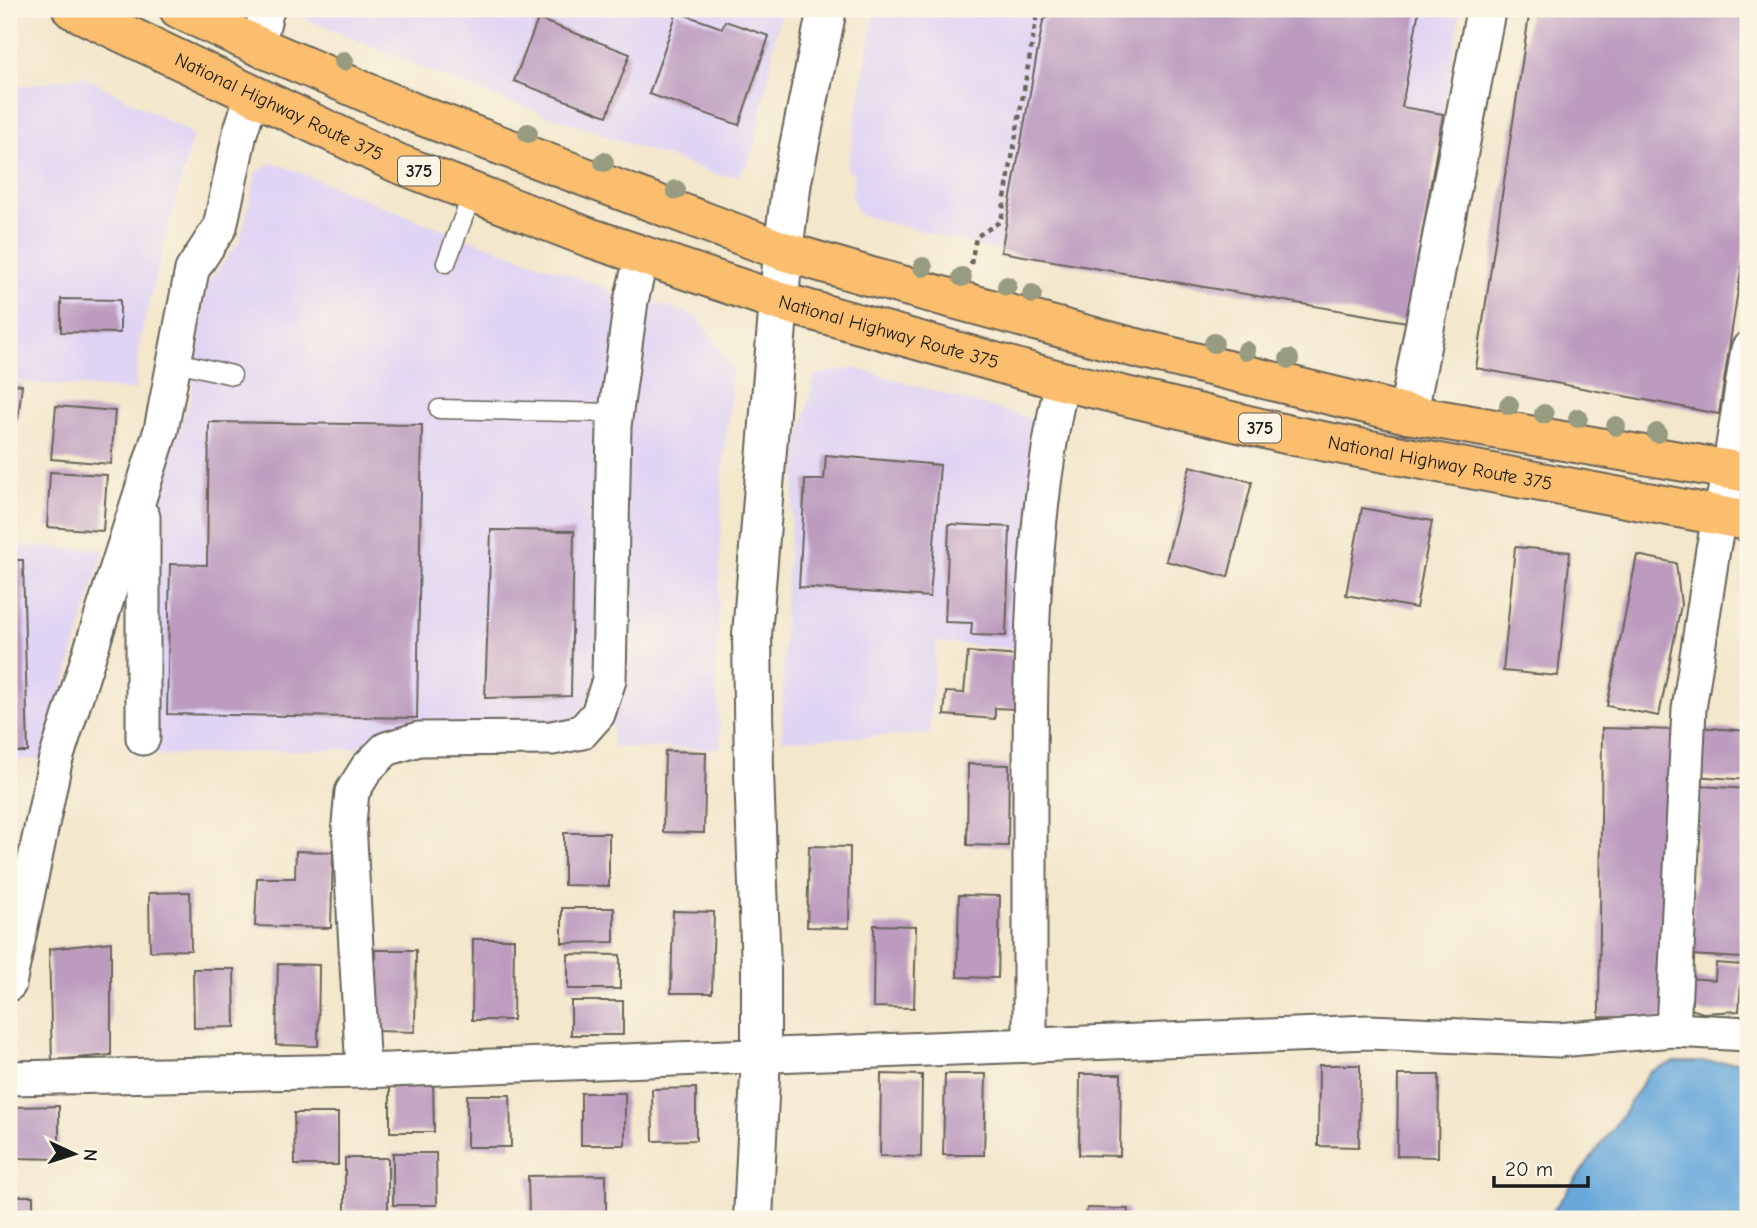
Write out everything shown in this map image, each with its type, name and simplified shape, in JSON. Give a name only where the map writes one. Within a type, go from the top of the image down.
[{"type":"highway","name":"National Highway Route 375","points":[[72,9],[397,163],[642,255],[778,301],[1062,381],[1349,447],[1734,519]]},
{"type":"highway","points":[[179,9],[417,114],[783,251],[1132,347],[1408,414],[1738,472]]},
{"type":"street","points":[[258,46],[267,9]]},
{"type":"street","points":[[753,1219],[761,1056],[761,970],[752,635],[783,251],[792,181],[827,9]]},
{"type":"street","points":[[1408,414],[1486,9]]},
{"type":"street","points":[[9,984],[55,762],[161,430],[192,270],[220,227],[240,133],[252,95]]},
{"type":"street","points":[[363,1070],[349,823],[352,792],[367,768],[386,750],[419,739],[552,738],[582,733],[598,714],[609,680],[616,413],[631,301],[642,255]]},
{"type":"street","points":[[1673,1030],[1689,709],[1713,548],[1734,519],[1748,349]]},
{"type":"street","points":[[1030,1046],[1030,725],[1033,606],[1049,437],[1062,381]]},
{"type":"street","points":[[143,487],[143,738]]},
{"type":"street","points":[[9,1078],[363,1070],[1369,1032],[1558,1040],[1673,1030],[1748,1034]]},
{"type":"lane","points":[[446,263],[473,192]]},
{"type":"lane","points":[[173,361],[232,375]]},
{"type":"lane","points":[[439,409],[616,413]]},
{"type":"path","points":[[971,264],[976,237],[1001,221],[1038,9]]},
{"type":"shaded area","points":[[304,9],[781,9],[756,141],[746,165],[738,175],[722,176],[475,90],[302,17]]},
{"type":"shaded area","points":[[875,9],[1461,9],[1407,322],[1001,252],[860,215],[852,201],[854,173],[847,171]]},
{"type":"shaded area","points":[[83,76],[193,134],[140,337],[135,390],[9,381],[9,89]]},
{"type":"shaded area","points":[[273,162],[415,219],[609,289],[618,299],[595,677],[584,706],[564,726],[364,748],[134,756],[135,538],[191,398],[207,283],[240,241],[256,173]]},
{"type":"shaded area","points":[[645,300],[697,316],[733,368],[723,471],[716,679],[721,748],[613,748],[611,705],[631,386]]},
{"type":"shaded area","points":[[855,368],[1028,418],[1040,434],[1021,649],[936,642],[930,734],[782,740],[785,598],[798,444],[815,375]]},
{"type":"shaded area","points":[[9,545],[104,550],[42,759],[9,760]]},
{"type":"water","points":[[1674,1062],[1748,1062],[1748,1219],[1547,1219],[1625,1111],[1649,1072]]},
{"type":"building","points":[[1058,9],[1419,9],[1402,107],[1443,114],[1407,322],[1001,252],[1043,21]]},
{"type":"building","points":[[1530,9],[1748,9],[1748,225],[1719,414],[1476,368]]},
{"type":"building","points":[[677,12],[722,28],[725,21],[769,36],[739,125],[649,94]]},
{"type":"building","points":[[538,19],[630,54],[607,116],[514,81]]},
{"type":"building","points":[[61,299],[120,300],[120,333],[61,332]]},
{"type":"building","points":[[9,383],[22,385],[18,419],[9,418]]},
{"type":"building","points":[[56,406],[115,411],[111,464],[51,459]]},
{"type":"building","points":[[209,422],[422,425],[417,718],[167,714],[170,564],[207,565]]},
{"type":"building","points":[[826,455],[940,465],[930,597],[799,587],[805,480],[824,480]]},
{"type":"building","points":[[1190,466],[1252,482],[1228,577],[1166,561]]},
{"type":"building","points":[[50,472],[107,475],[103,531],[47,527]]},
{"type":"building","points":[[1362,508],[1432,521],[1416,608],[1346,595]]},
{"type":"building","points":[[949,524],[1010,527],[1006,636],[971,635],[972,623],[945,622]]},
{"type":"building","points":[[491,530],[574,531],[571,696],[485,698]]},
{"type":"building","points":[[1515,547],[1570,552],[1558,676],[1503,671]]},
{"type":"building","points":[[1637,555],[1676,563],[1681,605],[1659,716],[1607,706]]},
{"type":"building","points":[[9,560],[23,560],[28,752],[9,752]]},
{"type":"building","points":[[968,652],[1019,656],[1016,709],[995,708],[995,719],[944,715],[946,692],[964,693]]},
{"type":"building","points":[[1697,727],[1748,731],[1748,780],[1694,776]]},
{"type":"building","points":[[1602,728],[1677,730],[1664,1019],[1599,1017]]},
{"type":"building","points":[[665,751],[706,752],[704,833],[663,832]]},
{"type":"building","points":[[968,764],[1009,765],[1008,846],[967,845]]},
{"type":"building","points":[[1701,786],[1748,789],[1748,866],[1742,958],[1690,955]]},
{"type":"building","points":[[564,833],[609,833],[609,886],[564,885]]},
{"type":"building","points":[[809,846],[850,847],[849,928],[807,927]]},
{"type":"building","points":[[296,851],[333,852],[331,928],[255,926],[257,878],[295,878]]},
{"type":"building","points":[[190,892],[191,950],[150,951],[149,893]]},
{"type":"building","points":[[959,895],[1000,896],[998,978],[957,977]]},
{"type":"building","points":[[562,908],[614,908],[614,942],[562,943]]},
{"type":"building","points":[[673,911],[714,912],[712,993],[671,993]]},
{"type":"building","points":[[874,925],[916,926],[914,1008],[873,1007]]},
{"type":"building","points":[[473,939],[514,939],[513,1020],[472,1020]]},
{"type":"building","points":[[111,942],[111,1055],[52,1060],[49,949]]},
{"type":"building","points":[[375,950],[416,950],[415,1032],[374,1031]]},
{"type":"building","points":[[568,954],[620,955],[620,989],[568,989]]},
{"type":"building","points":[[1716,963],[1742,965],[1739,1011],[1703,1013],[1685,1007],[1687,978],[1715,980]]},
{"type":"building","points":[[278,964],[319,965],[318,1046],[276,1045]]},
{"type":"building","points":[[193,969],[234,969],[235,1027],[194,1028]]},
{"type":"building","points":[[571,1001],[623,1001],[623,1035],[571,1035]]},
{"type":"building","points":[[1319,1065],[1360,1065],[1359,1147],[1318,1146]]},
{"type":"building","points":[[881,1074],[922,1075],[921,1157],[880,1156]]},
{"type":"building","points":[[945,1074],[986,1074],[984,1155],[943,1155]]},
{"type":"building","points":[[1080,1074],[1121,1074],[1120,1156],[1079,1155]]},
{"type":"building","points":[[1398,1075],[1439,1075],[1438,1157],[1397,1156]]},
{"type":"building","points":[[390,1080],[433,1080],[434,1132],[390,1132]]},
{"type":"building","points":[[696,1088],[696,1140],[653,1141],[652,1089]]},
{"type":"building","points":[[581,1093],[625,1093],[625,1145],[581,1145]]},
{"type":"building","points":[[467,1095],[510,1095],[511,1147],[467,1147]]},
{"type":"building","points":[[59,1106],[59,1159],[15,1158],[15,1107]]},
{"type":"building","points":[[294,1113],[338,1113],[338,1165],[295,1165]]},
{"type":"building","points":[[393,1153],[436,1153],[437,1205],[393,1205]]},
{"type":"building","points":[[345,1158],[388,1158],[388,1210],[345,1210]]},
{"type":"building","points":[[606,1175],[606,1219],[529,1219],[528,1176]]},
{"type":"building","points":[[9,1196],[33,1196],[33,1219],[9,1219]]},
{"type":"building","points":[[1087,1208],[1128,1209],[1127,1219],[1086,1219]]}]
